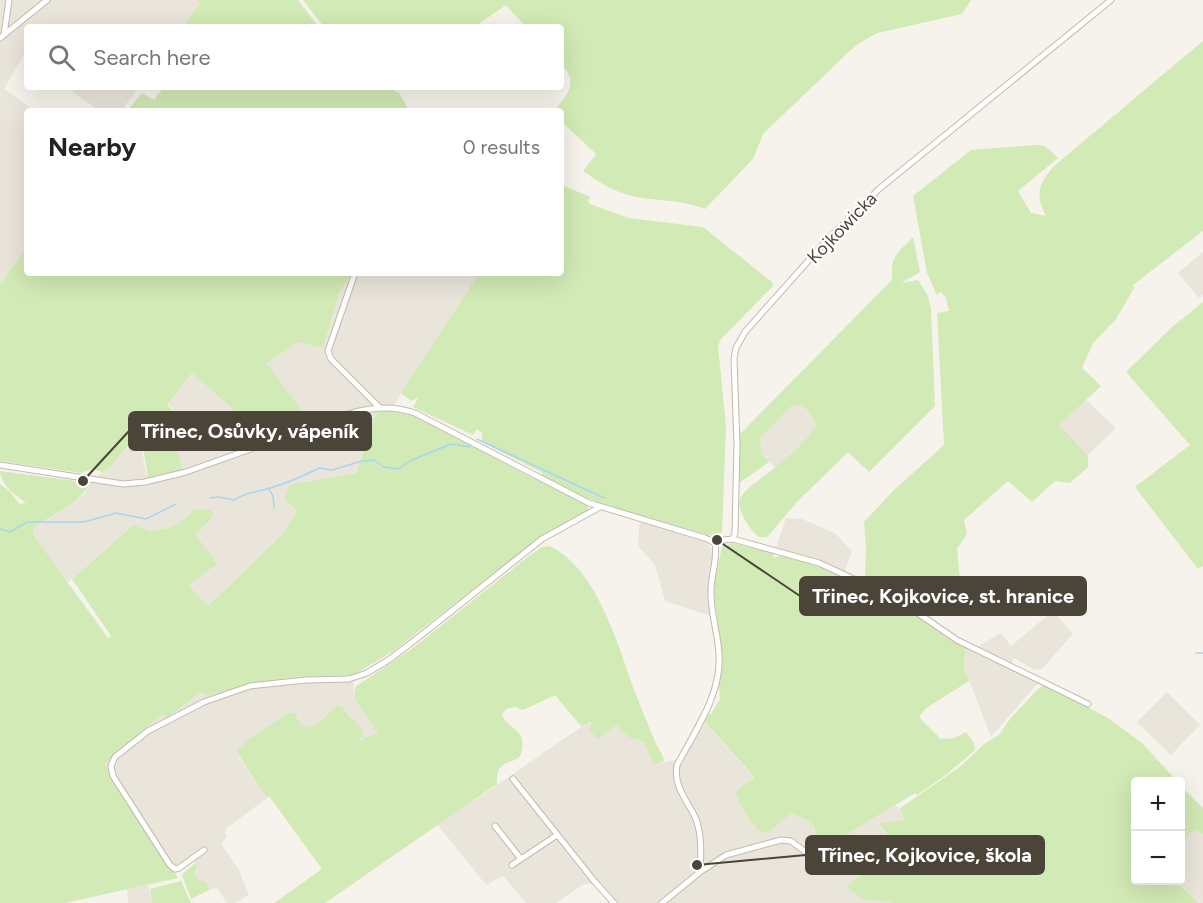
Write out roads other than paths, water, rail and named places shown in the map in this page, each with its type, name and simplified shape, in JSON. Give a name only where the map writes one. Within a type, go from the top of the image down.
[{"type":"street","points":[[2,36],[9,0]]},
{"type":"street","points":[[2,36],[46,0]]},
{"type":"street","name":"Kojkowicka","points":[[733,539],[737,445],[734,359],[736,348],[745,332],[825,242],[879,189],[1111,0]]},
{"type":"street","points":[[354,276],[328,351],[331,359],[379,407]]},
{"type":"street","points":[[0,465],[123,484],[146,482],[186,472],[355,412],[379,407],[395,408],[415,413],[600,507],[716,543],[733,539],[819,563],[871,587],[920,614],[957,640],[1088,704]]},
{"type":"street","points":[[204,850],[179,868],[172,867],[113,776],[111,766],[115,757],[161,723],[204,702],[250,686],[306,680],[349,679],[367,673],[416,639],[542,539],[600,507]]},
{"type":"street","points":[[700,872],[700,835],[695,818],[681,793],[675,773],[717,686],[719,654],[711,596],[716,543]]},
{"type":"street","points":[[513,779],[614,903]]},
{"type":"street","points":[[495,826],[520,859]]},
{"type":"street","points":[[512,865],[557,835]]},
{"type":"street","points":[[662,903],[700,872],[726,855],[781,840],[791,841],[807,853],[830,857]]},
{"type":"waterway","points":[[477,439],[604,498]]},
{"type":"waterway","points":[[210,498],[234,500],[289,482],[319,468],[332,470],[362,461],[374,460],[384,467],[398,469],[410,461],[451,444],[470,447]]},
{"type":"waterway","points":[[269,489],[273,496],[274,508]]},
{"type":"waterway","points":[[0,529],[10,532],[27,522],[84,522],[116,513],[146,519],[176,504]]},
{"type":"waterway","points":[[1196,653],[1203,653]]},
{"type":"place","name":"Třinec, Osůvky, vápeník","points":[[83,481]]},
{"type":"place","name":"Třinec, Kojkovice, st. hranice","points":[[717,540]]},
{"type":"place","name":"Třinec, Kojkovice, škola","points":[[697,865]]}]
